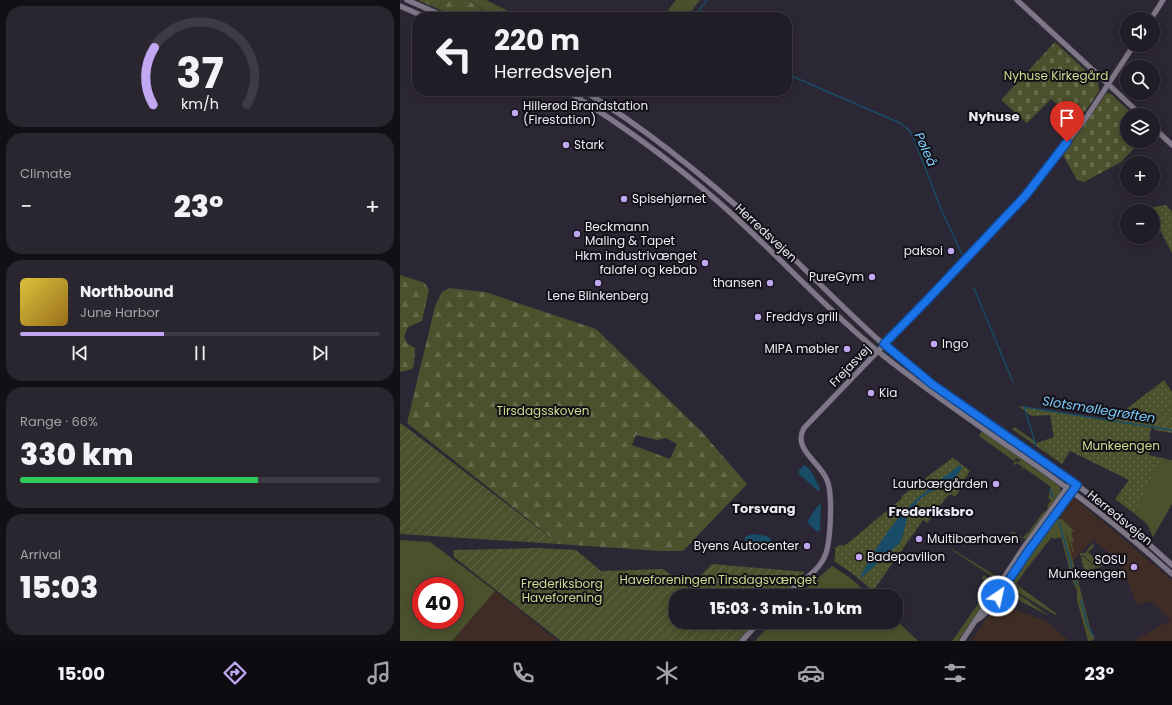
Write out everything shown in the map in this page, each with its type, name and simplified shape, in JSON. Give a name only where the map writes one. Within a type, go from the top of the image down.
[{"type":"street","points":[[407,0],[435,12]]},
{"type":"street","points":[[1016,0],[1134,108]]},
{"type":"street","points":[[1156,12],[1164,0]]},
{"type":"street","points":[[400,6],[414,12]]},
{"type":"street","name":"Frejasvej","points":[[792,589],[818,567],[826,554],[828,546],[830,504],[829,485],[823,473],[802,446],[800,438],[802,431],[1026,195],[1086,118],[1129,52]]},
{"type":"street","name":"Herredsvejen","points":[[575,96],[648,145],[716,200],[860,336],[922,387],[1072,492],[1172,574]]},
{"type":"street","name":"Herredsvejen","points":[[591,96],[645,132],[686,163],[766,233],[884,344],[932,384],[1072,481],[1115,514],[1172,565]]},
{"type":"street","points":[[1160,134],[1172,145]]},
{"type":"street","points":[[962,641],[1024,547],[1072,481]]},
{"type":"street","points":[[977,620],[983,616],[994,602],[1029,550],[1077,485]]},
{"type":"street","points":[[742,641],[753,629]]},
{"type":"shaded area","points":[[1072,496],[1172,580],[1172,641],[1133,641],[1171,620],[1152,601],[1137,605],[1120,562],[1093,540],[1072,561],[1060,514]]},
{"type":"shaded area","points":[[495,591],[558,641],[452,641],[464,629],[464,627]]},
{"type":"shaded area","points":[[997,603],[1046,621],[1069,641],[971,641]]},
{"type":"green space","points":[[418,0],[468,0],[486,12],[445,12]]},
{"type":"green space","points":[[468,0],[486,0],[510,12],[497,12],[486,12]]},
{"type":"green space","points":[[676,0],[700,0],[691,12],[670,12],[668,10]]},
{"type":"green space","points":[[499,9],[503,12],[496,12]]},
{"type":"green space","name":"Nyhuse Kirkegård","points":[[1055,42],[1098,82],[1099,91],[1078,122],[1051,99],[1027,123],[1001,100]]},
{"type":"green space","name":"Nyhuse Kirkegård","points":[[1108,93],[1111,94],[1126,108],[1120,108],[1120,148],[1134,148],[1127,156],[1120,156],[1120,163],[1084,182],[1077,180],[1063,155],[1105,95]]},
{"type":"green space","points":[[1166,205],[1172,212],[1172,253],[1160,230],[1160,206]]},
{"type":"green space","points":[[400,275],[425,283],[429,290],[422,321],[408,327],[404,337],[408,344],[415,348],[414,365],[412,369],[400,372]]},
{"type":"green space","name":"Tirsdagsskoven","points":[[449,288],[485,292],[596,329],[701,431],[747,484],[683,551],[660,551],[559,544],[407,423],[435,306],[442,292]],"holes":[[[636,435],[657,440],[666,438],[677,444],[670,459],[632,445]]]},
{"type":"green space","name":"Munkeengen","points":[[1164,380],[1172,392],[1172,410],[1154,422],[1150,432],[1149,455],[1166,459],[1151,478],[1135,514],[1115,499],[1129,480],[1070,451],[1062,464],[1012,429],[1015,427],[1037,443],[1054,437],[1050,415],[1032,416],[1018,406],[1112,420]]},
{"type":"green space","points":[[1172,410],[1172,433],[1155,430],[1153,428],[1154,422]]},
{"type":"green space","points":[[400,423],[406,427],[559,544],[400,534]]},
{"type":"green space","points":[[982,431],[1060,486],[1061,493],[1028,539],[1025,540],[1027,539],[1023,538],[1048,507],[1047,506],[1051,500],[1048,498],[1051,487],[1024,468],[1021,470],[1023,467],[1017,463],[1015,465],[1013,464],[1015,461],[1019,462],[1020,460],[1016,458],[1014,461],[979,436]]},
{"type":"green space","points":[[952,457],[970,471],[964,480],[966,482],[955,497],[950,494],[945,499],[939,508],[941,510],[938,518],[932,517],[927,523],[923,520],[874,589],[871,589],[852,573],[834,561],[835,548],[839,545],[843,546],[848,543],[919,482],[921,484],[928,476]]},
{"type":"green space","points":[[1166,459],[1172,460],[1172,504],[1153,537],[1147,524],[1135,514],[1151,478]]},
{"type":"green space","points":[[1057,517],[1058,519],[1062,519],[1074,531],[1071,533],[1074,541],[1071,542],[1073,553],[1065,530],[1091,631],[1095,638],[1091,641],[1088,641],[1077,600],[1077,591],[1072,579],[1061,537],[1054,539],[1052,537],[1016,584],[1057,614],[1055,615],[1009,587],[1009,584],[1014,577],[1015,578],[1011,585],[1018,590],[1019,588],[1013,583],[1022,569],[1027,557]]},
{"type":"green space","points":[[1010,532],[1013,532],[1023,538],[1019,537]]},
{"type":"green space","points":[[400,540],[430,542],[495,591],[464,627],[464,577],[412,577],[412,629],[462,629],[452,641],[400,641]]},
{"type":"green space","points":[[1092,544],[1094,546],[1088,552],[1103,566],[1097,568],[1083,555],[1080,556],[1080,553],[1085,553]]},
{"type":"green space","name":"Frederiksborg Haveforening","points":[[537,548],[576,550],[601,571],[663,569],[689,588],[712,564],[805,572],[788,589],[669,589],[669,629],[750,629],[739,641],[561,641],[454,557],[453,550]]},
{"type":"green space","points":[[952,550],[999,578],[999,581]]},
{"type":"green space","points":[[1083,556],[1096,568],[1085,573],[1081,557]]},
{"type":"green space","points":[[832,566],[849,577],[863,589],[805,589]]},
{"type":"green space","points":[[984,575],[997,585],[958,641],[952,641],[987,591],[991,588],[991,585],[982,579]]},
{"type":"green space","points":[[1009,589],[1049,616],[1022,602],[1009,592]]},
{"type":"green space","points":[[903,627],[918,641],[755,641],[766,629],[903,629]]},
{"type":"water","points":[[804,465],[814,476],[820,489],[819,491],[799,474],[799,470]]},
{"type":"water","points":[[960,465],[962,467],[955,479],[949,484],[928,493],[918,501],[908,515],[900,543],[861,578],[860,577],[882,540],[904,512],[943,477]]},
{"type":"water","points":[[821,503],[820,530],[817,532],[807,522]]},
{"type":"water","points":[[752,534],[767,536],[771,539],[771,543],[767,546],[745,542],[745,537]]},
{"type":"waterway","name":"Pøleå","points":[[698,12],[707,0]]},
{"type":"waterway","name":"Pøleå","points":[[792,76],[900,123],[908,129],[913,136],[941,209],[962,254]]},
{"type":"waterway","name":"Pøleå","points":[[974,288],[1013,382]]},
{"type":"waterway","name":"Pøleå","points":[[1024,406],[1036,446]]},
{"type":"waterway","name":"Slotsmøllegrøften","points":[[1024,407],[1172,430]]},
{"type":"waterway","name":"Pøleå","points":[[1050,489],[1053,497]]},
{"type":"waterway","name":"Pøleå","points":[[1059,522],[1077,585]]},
{"type":"waterway","name":"Pøleå","points":[[1081,600],[1087,624],[1094,637]]},
{"type":"place","name":"Hillerød Brandstation (Firestation)","points":[[515,113]]},
{"type":"place","name":"Stark","points":[[566,145]]},
{"type":"place","name":"Spisehjørnet","points":[[624,199]]},
{"type":"place","name":"Beckmann Maling & Tapet","points":[[577,234]]},
{"type":"place","name":"paksoi","points":[[951,251]]},
{"type":"place","name":"Hkm industrivænget falafel og kebab","points":[[705,263]]},
{"type":"place","name":"PureGym","points":[[872,277]]},
{"type":"place","name":"Lene Blinkenberg","points":[[598,283]]},
{"type":"place","name":"thansen","points":[[770,283]]},
{"type":"place","name":"Freddys grill","points":[[758,317]]},
{"type":"place","name":"Ingo","points":[[934,344]]},
{"type":"place","name":"MIPA møbler","points":[[847,349]]},
{"type":"place","name":"Kia","points":[[871,393]]},
{"type":"place","name":"Laurbærgården","points":[[996,484]]},
{"type":"place","name":"Multibærhaven","points":[[919,539]]},
{"type":"place","name":"Byens Autocenter","points":[[807,546]]},
{"type":"place","name":"Badepavilion","points":[[859,557]]},
{"type":"place","name":"SOSU Munkeengen","points":[[1134,567]]},
{"type":"district","name":"Nyhuse","points":[[994,116]]},
{"type":"district","name":"Torsvang","points":[[764,508]]},
{"type":"district","name":"Frederiksbro","points":[[931,511]]},
{"type":"route","points":[[998,596],[1029,550],[1077,485],[932,384],[884,344],[1026,195],[1067,142]]},
{"type":"park label","name":"Haveforeningen Tirsdagsvænget","points":[[718,580]]}]
